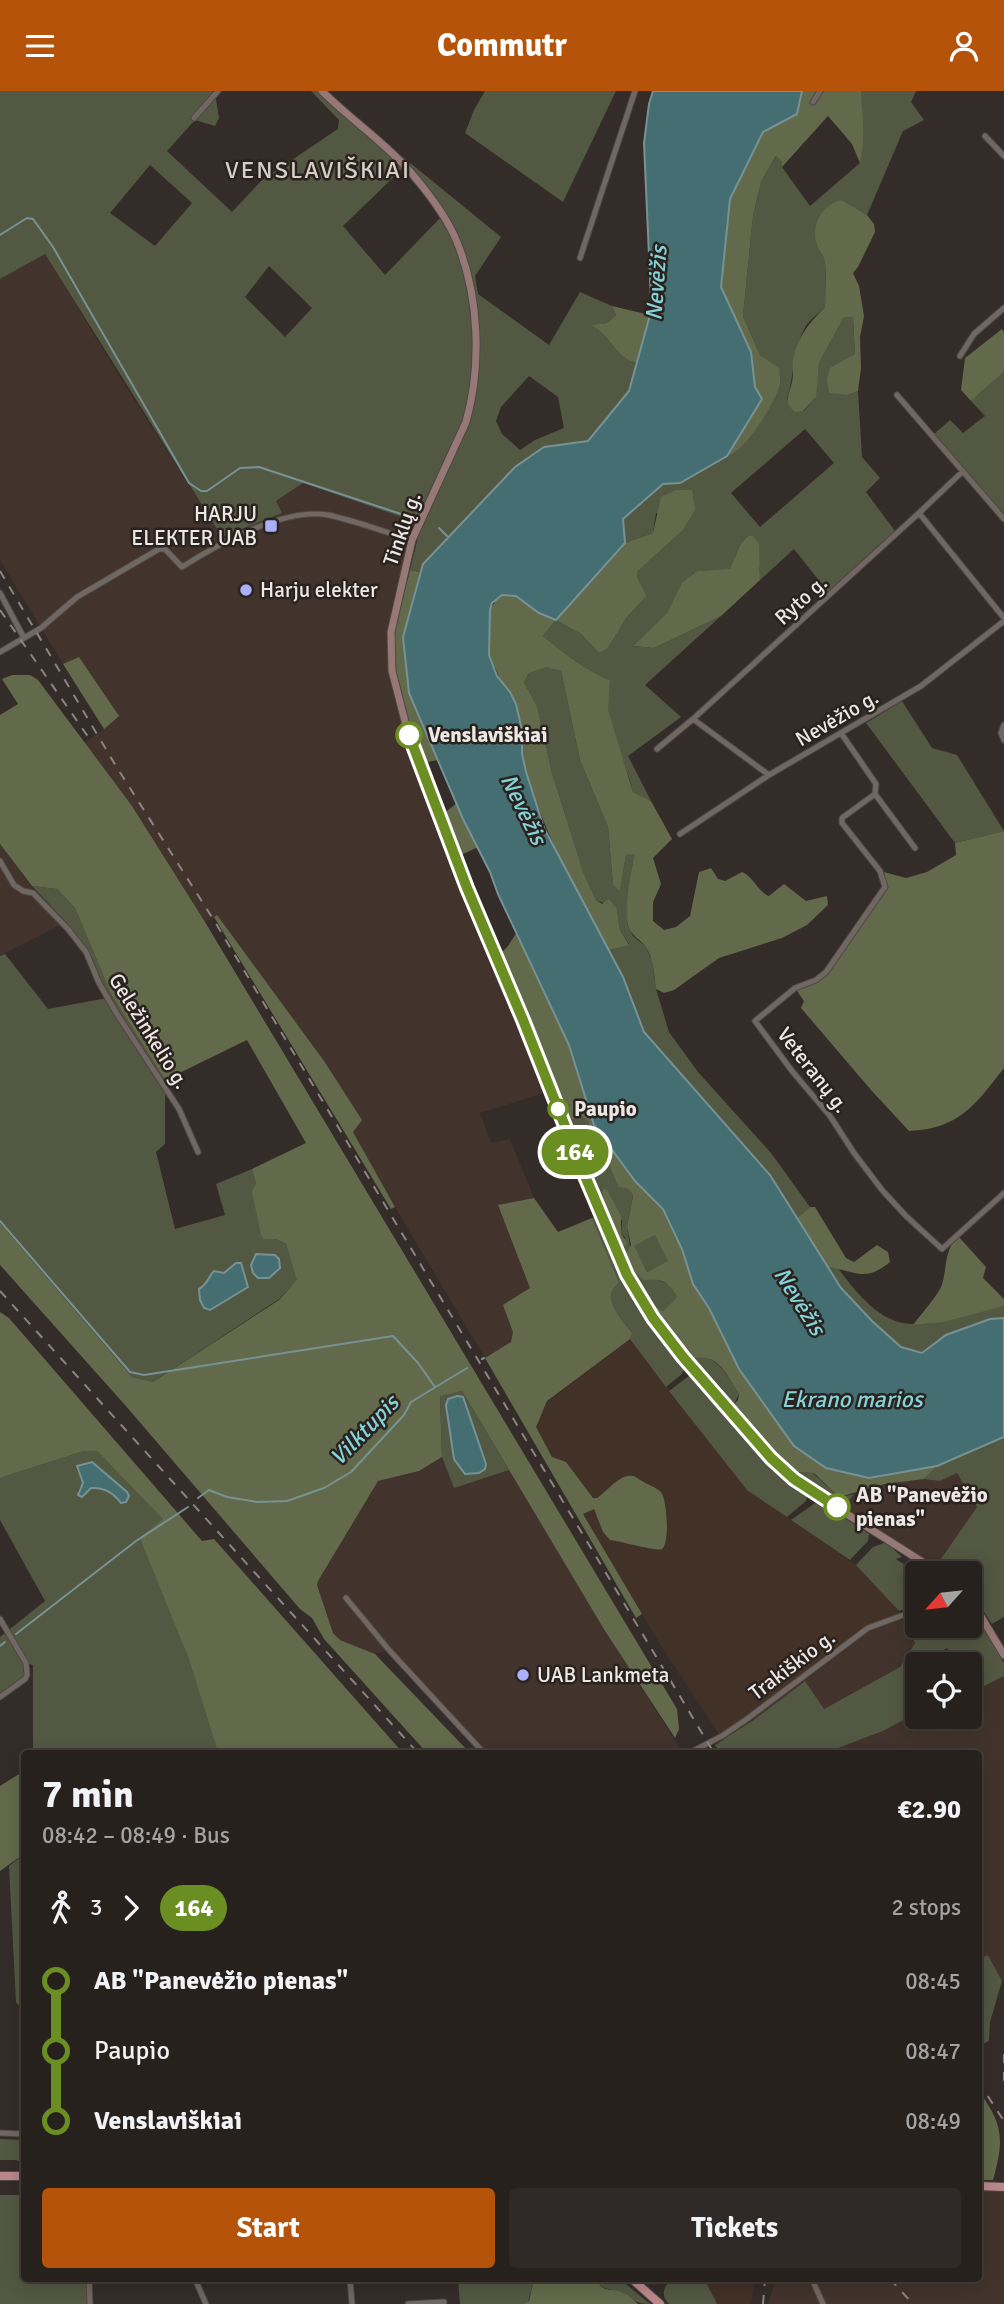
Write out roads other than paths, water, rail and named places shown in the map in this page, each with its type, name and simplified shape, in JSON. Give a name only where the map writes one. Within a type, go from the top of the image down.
[{"type":"main road","name":"Tinklų g.","points":[[322,91],[387,148],[434,201],[457,242],[469,283],[474,313],[474,383],[466,422],[412,540],[390,645],[392,671],[408,733],[467,888],[582,1169],[627,1275],[641,1300],[683,1357],[771,1458],[794,1479],[921,1561]]},
{"type":"main road","points":[[982,1618],[1004,1655]]},
{"type":"main road","points":[[0,2176],[21,2176]]},
{"type":"main road","points":[[982,2186],[1004,2187]]},
{"type":"main road","points":[[635,2282],[660,2304]]},
{"type":"street","points":[[194,118],[218,91]]},
{"type":"street","points":[[580,258],[635,91]]},
{"type":"street","points":[[813,102],[820,91]]},
{"type":"street","points":[[985,136],[1004,156]]},
{"type":"street","points":[[961,356],[974,334],[1004,308]]},
{"type":"street","points":[[897,395],[1004,519]]},
{"type":"street","name":"Ryto g.","points":[[657,749],[963,471]]},
{"type":"street","points":[[919,513],[1004,619]]},
{"type":"street","points":[[0,652],[41,628],[77,597],[159,549],[165,549],[182,567],[218,545],[286,517],[300,515],[326,515],[412,540]]},
{"type":"street","points":[[0,593],[24,638]]},
{"type":"street","name":"Nevėžio g.","points":[[680,834],[769,775],[934,677],[1004,619]]},
{"type":"street","points":[[693,719],[769,775]]},
{"type":"street","points":[[1004,725],[1001,733],[1004,740]]},
{"type":"street","points":[[841,733],[876,784],[875,793],[915,848]]},
{"type":"street","name":"Veteranų g.","points":[[875,793],[842,818],[842,823],[880,871],[885,887],[826,972],[816,980],[795,988],[755,1021],[830,1116],[882,1190],[942,1249],[1004,1193]]},
{"type":"street","name":"Geležinkelio g.","points":[[0,861],[14,885],[33,893],[86,952],[99,983],[179,1109],[198,1152]]},
{"type":"street","points":[[346,1598],[389,1650],[481,1750]]},
{"type":"street","name":"Trakiškio g.","points":[[696,1750],[747,1719],[868,1628],[905,1614]]},
{"type":"street","points":[[0,1619],[26,1663],[27,1675],[0,1697]]},
{"type":"street","points":[[0,2133],[21,2134]]},
{"type":"street","points":[[89,2282],[90,2304]]},
{"type":"street","points":[[196,2282],[206,2304]]},
{"type":"street","points":[[350,2282],[352,2304]]},
{"type":"street","points":[[813,2282],[823,2304]]},
{"type":"street","points":[[408,2304],[444,2302]]},
{"type":"water","name":"Ekrano marios","points":[[653,91],[802,91],[797,114],[763,132],[730,199],[721,287],[751,352],[755,387],[762,399],[727,456],[680,483],[663,484],[623,519],[625,543],[556,620],[539,613],[516,596],[502,595],[492,603],[489,655],[497,676],[516,704],[522,730],[522,754],[526,772],[544,828],[623,977],[644,1032],[770,1175],[841,1288],[901,1347],[922,1353],[946,1335],[990,1319],[1004,1318],[1004,1437],[937,1466],[869,1478],[826,1468],[794,1446],[739,1369],[709,1308],[693,1284],[682,1249],[663,1209],[635,1181],[594,1125],[569,1045],[463,819],[409,693],[403,637],[423,564],[515,467],[544,447],[588,441],[629,391],[650,315],[644,143]]},
{"type":"water","points":[[256,1254],[275,1255],[279,1259],[280,1268],[269,1278],[258,1278],[251,1265]]},
{"type":"water","points":[[236,1263],[241,1263],[248,1287],[210,1310],[204,1308],[199,1289],[214,1271],[224,1273]]},
{"type":"water","points":[[463,1397],[486,1464],[485,1469],[479,1473],[465,1474],[454,1459],[446,1405],[448,1399]]},
{"type":"water","points":[[92,1462],[127,1492],[129,1496],[126,1502],[121,1503],[111,1493],[100,1488],[91,1488],[82,1497],[78,1495],[83,1483],[77,1466]]},
{"type":"waterway","points":[[0,235],[27,218],[33,219],[53,247],[189,483],[201,491],[207,491],[240,468],[259,467],[407,516]]},
{"type":"waterway","points":[[439,528],[448,537]]},
{"type":"waterway","points":[[0,1221],[130,1372],[144,1375],[393,1336],[418,1363],[435,1387]]},
{"type":"waterway","name":"Vilktupis","points":[[198,1498],[209,1490],[227,1497],[257,1502],[287,1501],[324,1488],[351,1472],[404,1415],[411,1402],[467,1368]]},
{"type":"waterway","name":"Vilktupis","points":[[16,1634],[136,1541],[188,1507]]},
{"type":"waterway","name":"Vilktupis","points":[[0,1646],[5,1642]]},
{"type":"railway","points":[[0,571],[116,766],[215,922],[712,1750]]},
{"type":"railway","points":[[0,610],[91,741]]},
{"type":"railway","points":[[0,1291],[415,1750]]},
{"type":"railway","points":[[1004,2054],[1004,2087]]},
{"type":"railway","points":[[982,2087],[1004,2121]]},
{"type":"railway","points":[[763,2304],[765,2282]]},
{"type":"railway","points":[[893,2282],[913,2304]]},
{"type":"place","name":"HARJU ELEKTER UAB","points":[[271,526]]},
{"type":"place","name":"Harju elekter","points":[[246,590]]},
{"type":"place","name":"Venslaviškiai","points":[[409,735]]},
{"type":"place","name":"Paupio","points":[[558,1109]]},
{"type":"place","name":"AB \"Panevėžio pienas\"","points":[[837,1507]]},
{"type":"place","name":"UAB Lankmeta","points":[[523,1675]]},
{"type":"district","name":"VENSLAVIŠKIAI","points":[[318,170]]},
{"type":"water label","name":"Nevėžis","points":[[656,283]]},
{"type":"water label","name":"Nevėžis","points":[[524,809]]},
{"type":"water label","name":"Nevėžis","points":[[800,1301]]}]
